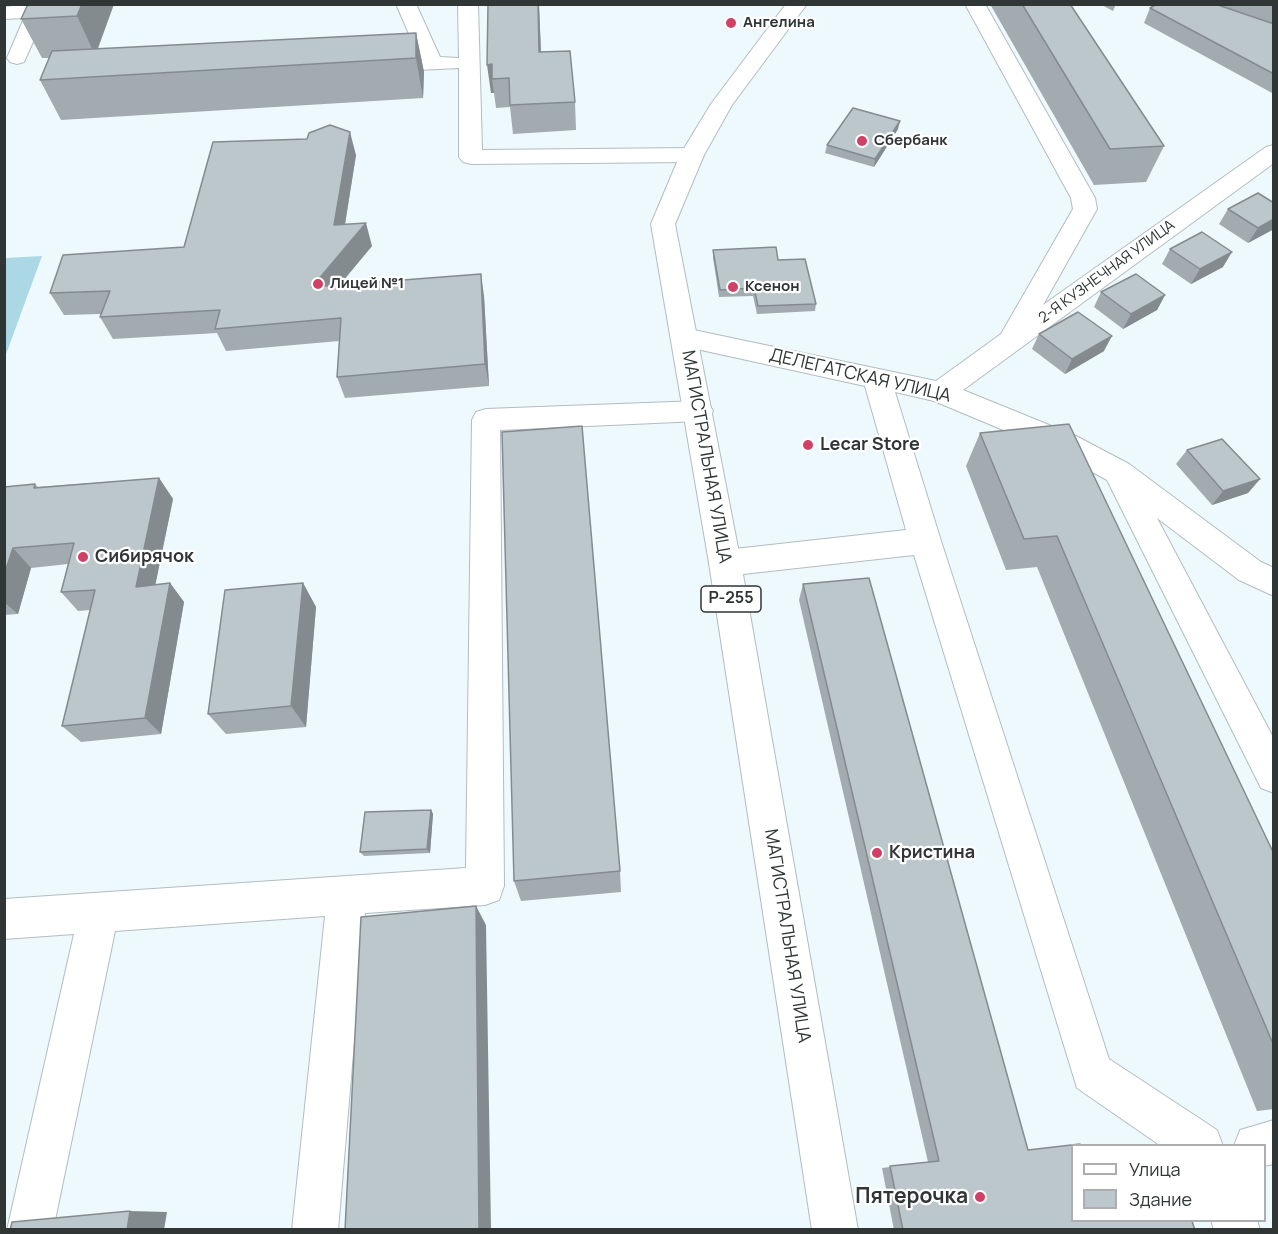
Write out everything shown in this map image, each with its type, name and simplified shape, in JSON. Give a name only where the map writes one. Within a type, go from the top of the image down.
[{"type":"main road","points":[[406,4],[432,63]]},
{"type":"main road","points":[[468,4],[471,157],[692,155]]},
{"type":"main road","name":"МАГИСТРАЛЬНАЯ УЛИЦА","points":[[797,4],[722,104],[692,155],[663,225],[699,411],[835,1230]]},
{"type":"main road","points":[[975,4],[1083,198],[1085,208],[1008,342]]},
{"type":"main road","points":[[4,13],[38,8]]},
{"type":"main road","points":[[16,58],[38,8]]},
{"type":"main road","points":[[362,66],[470,62]]},
{"type":"main road","name":"2-Я КУЗНЕЧНАЯ УЛИЦА","points":[[940,392],[1274,152]]},
{"type":"main road","name":"ДЕЛЕГАТСКАЯ УЛИЦА","points":[[684,337],[940,392],[1066,444],[1118,472],[1250,570],[1274,583]]},
{"type":"main road","points":[[877,378],[925,541],[1092,1073],[1198,1144]]},
{"type":"main road","points":[[4,919],[485,886],[486,420],[699,411]]},
{"type":"main road","points":[[1118,472],[1274,776]]},
{"type":"main road","points":[[725,563],[925,541]]},
{"type":"main road","points":[[315,1230],[347,895]]},
{"type":"main road","points":[[30,1230],[99,912]]},
{"type":"shaded area","points":[[42,256],[5,357],[5,258]]},
{"type":"building","points":[[28,4],[82,4],[77,16],[21,19]]},
{"type":"building","points":[[488,4],[538,4],[539,52],[570,51],[575,102],[510,105],[509,78],[492,79],[492,64],[487,65]]},
{"type":"building","points":[[1022,4],[1070,4],[1164,146],[1110,149]]},
{"type":"building","points":[[1157,4],[1215,4],[1274,24],[1274,74],[1150,8]]},
{"type":"building","points":[[416,33],[416,58],[40,80],[52,51]]},
{"type":"building","name":"Сбербанк","points":[[853,108],[900,121],[875,159],[827,145]]},
{"type":"building","points":[[330,125],[350,132],[334,225],[366,223],[312,287],[481,274],[485,364],[337,377],[341,318],[215,329],[220,310],[100,317],[110,291],[50,293],[63,255],[184,247],[213,142],[307,139],[309,133]]},
{"type":"building","points":[[1258,193],[1274,203],[1274,219],[1258,228],[1228,209]]},
{"type":"building","points":[[1202,232],[1232,252],[1200,269],[1170,249]]},
{"type":"building","points":[[776,247],[778,260],[805,259],[816,304],[758,306],[754,288],[720,290],[713,250]]},
{"type":"building","points":[[1136,274],[1165,295],[1131,314],[1101,292]]},
{"type":"building","points":[[1078,312],[1112,336],[1072,359],[1039,334]]},
{"type":"building","points":[[1069,424],[1274,854],[1274,1046],[1057,536],[1024,539],[980,433]]},
{"type":"building","points":[[582,426],[620,871],[514,881],[502,432]]},
{"type":"building","points":[[1222,439],[1260,479],[1223,491],[1187,450]]},
{"type":"building","points":[[159,478],[136,587],[170,583],[145,718],[62,726],[95,590],[61,592],[74,543],[13,548],[4,575],[4,487],[35,484],[34,488]]},
{"type":"building","points":[[869,578],[1028,1150],[1071,1145],[1071,1222],[1192,1222],[1195,1230],[903,1230],[890,1166],[939,1161],[803,584]]},
{"type":"building","points":[[303,583],[291,706],[208,714],[225,590]]},
{"type":"building","points":[[431,810],[427,849],[360,852],[365,812]]},
{"type":"building","points":[[476,906],[479,1230],[345,1230],[361,917]]},
{"type":"building","points":[[130,1211],[127,1230],[10,1230],[12,1222]]},
{"type":"place","name":"Ангелина","points":[[731,23]]},
{"type":"place","name":"Сбербанк","points":[[862,141]]},
{"type":"place","name":"Лицей №1","points":[[318,284]]},
{"type":"place","name":"Ксенон","points":[[733,287]]},
{"type":"place","name":"Lecar Store","points":[[808,445]]},
{"type":"place","name":"Сибирячок","points":[[83,557]]},
{"type":"place","name":"Кристина","points":[[877,853]]},
{"type":"place","name":"Пятерочка","points":[[980,1197]]}]
